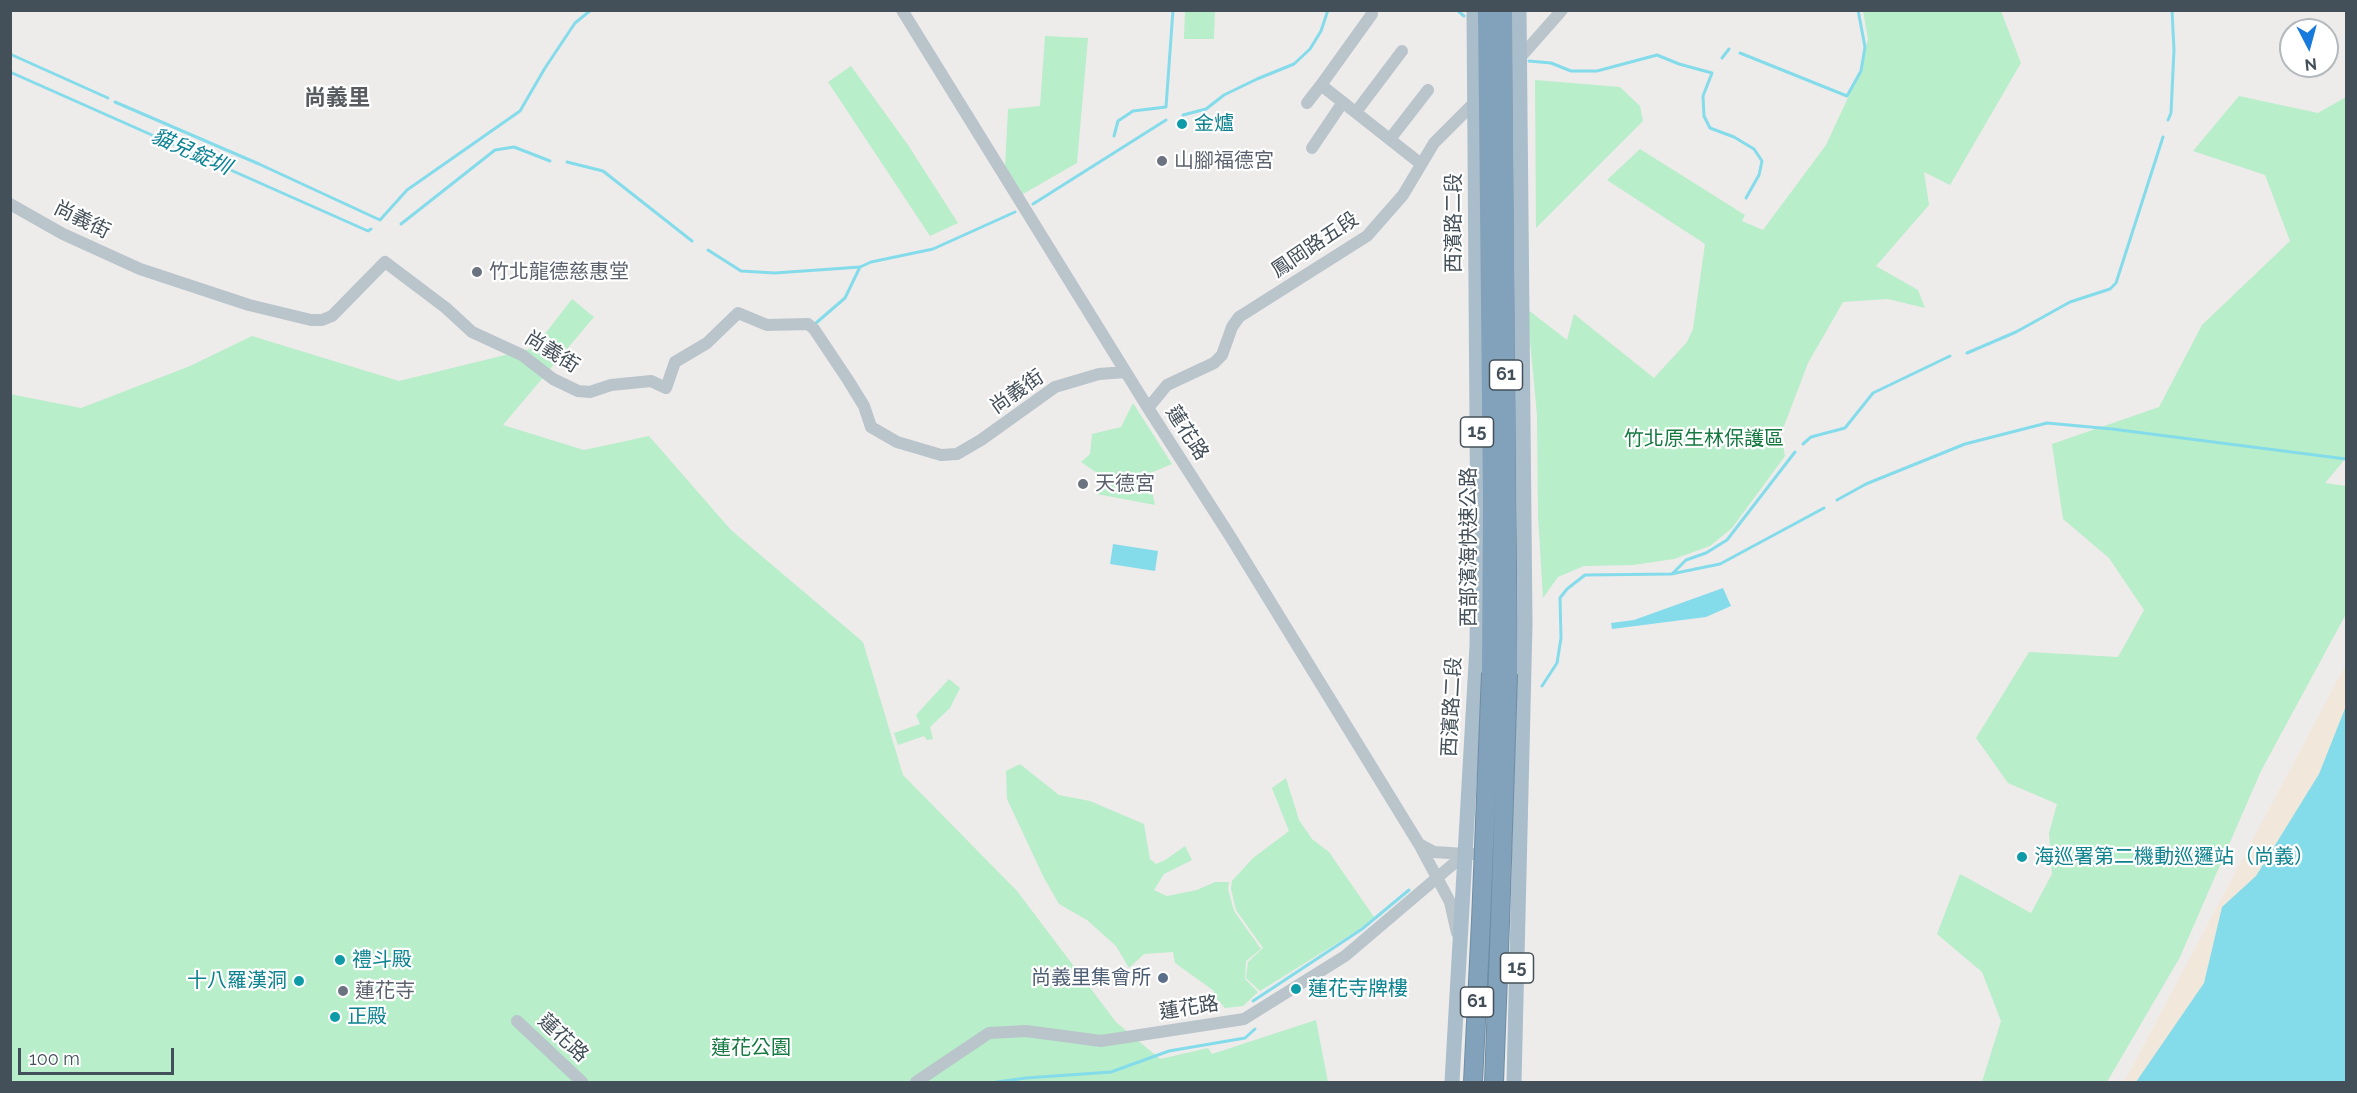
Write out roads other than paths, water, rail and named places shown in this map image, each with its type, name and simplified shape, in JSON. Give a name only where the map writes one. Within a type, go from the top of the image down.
[{"type":"highway","name":"西部濱海快速公路","points":[[1473,1083],[1480,921],[1499,674],[1481,96],[1487,10]]},
{"type":"highway","name":"西部濱海快速公路","points":[[1494,1083],[1500,923],[1499,674],[1503,10]]},
{"type":"main road","name":"西濱路二段","points":[[1452,1083],[1477,646],[1481,96],[1474,10]]},
{"type":"main road","name":"15","points":[[1514,1083],[1525,624],[1519,10]]},
{"type":"street","name":"蓮花路","points":[[902,10],[1148,408],[1230,536],[1419,844],[1437,878]]},
{"type":"street","name":"鳳岡路五段","points":[[1148,408],[1167,385],[1214,363],[1222,355],[1232,327],[1239,317],[1367,236],[1403,195],[1434,143],[1504,76],[1562,10]]},
{"type":"street","points":[[1307,103],[1372,14]]},
{"type":"street","points":[[1356,112],[1402,51]]},
{"type":"street","points":[[1321,85],[1421,164]]},
{"type":"street","points":[[1390,139],[1428,90]]},
{"type":"street","points":[[1312,148],[1343,102]]},
{"type":"street","name":"尚義街","points":[[10,204],[63,234],[140,269],[249,305],[312,320],[322,320],[332,316],[386,262],[446,308],[472,332],[522,355],[553,379],[578,391],[590,392],[611,385],[651,381],[666,388],[675,362],[707,343],[738,313],[767,325],[808,324],[814,329],[864,406],[871,427],[897,442],[941,454],[957,454],[981,440],[1055,387],[1099,374],[1126,372]]},
{"type":"street","points":[[1419,844],[1434,852],[1520,854]]},
{"type":"street","name":"蓮花路","points":[[916,1083],[989,1033],[1026,1031],[1101,1041],[1244,1019],[1345,956],[1466,854]]},
{"type":"street","points":[[1437,878],[1450,902],[1461,948]]},
{"type":"street","name":"蓮花路","points":[[517,1021],[582,1083]]},
{"type":"water","points":[[1113,544],[1158,551],[1155,571],[1110,564]]},
{"type":"water","points":[[1723,588],[1731,606],[1706,617],[1612,629],[1611,623],[1634,620]]},
{"type":"water","points":[[2346,706],[2346,1082],[2136,1082],[2204,983],[2222,907],[2256,876],[2319,774]]},
{"type":"waterway","name":"貓兒錠圳","points":[[115,102],[259,164],[380,220],[407,190],[520,111],[575,23],[591,10]]},
{"type":"waterway","points":[[1114,136],[1118,121],[1133,111],[1166,107],[1173,10]]},
{"type":"waterway","points":[[1183,115],[1206,109],[1224,95],[1294,64],[1310,49],[1321,31],[1328,10]]},
{"type":"waterway","points":[[1457,10],[1464,16]]},
{"type":"waterway","points":[[1740,53],[1847,96],[1861,71],[1865,47],[1858,10]]},
{"type":"waterway","points":[[2168,120],[2171,113],[2174,50],[2172,10]]},
{"type":"waterway","points":[[1722,58],[1729,49]]},
{"type":"waterway","points":[[10,54],[108,98]]},
{"type":"waterway","points":[[1529,61],[1551,63],[1571,71],[1597,71],[1657,55],[1712,73],[1703,96],[1704,116],[1710,128],[1734,137],[1754,149],[1762,161],[1759,175],[1746,198]]},
{"type":"waterway","name":"貓兒錠圳","points":[[10,72],[368,231],[371,229]]},
{"type":"waterway","points":[[1033,204],[1166,120]]},
{"type":"waterway","points":[[1967,353],[2016,332],[2070,302],[2110,289],[2116,283],[2163,137]]},
{"type":"waterway","points":[[401,224],[495,150],[514,147],[550,161]]},
{"type":"waterway","points":[[567,162],[603,171],[692,241]]},
{"type":"waterway","points":[[816,323],[845,298],[860,267],[871,262],[933,249],[1015,212]]},
{"type":"waterway","points":[[708,250],[741,271],[775,273],[860,267]]},
{"type":"waterway","points":[[1803,444],[1811,437],[1845,428],[1873,393],[1950,356]]},
{"type":"waterway","points":[[1837,500],[1866,484],[1965,444],[2047,423],[2112,429],[2346,459]]},
{"type":"waterway","points":[[1673,573],[1686,560],[1706,553],[1727,540],[1795,452]]},
{"type":"waterway","points":[[1542,686],[1557,663],[1561,638],[1560,598],[1567,589],[1585,575],[1671,574],[1720,564],[1824,508]]},
{"type":"waterway","points":[[1253,1001],[1362,929],[1409,890]]},
{"type":"waterway","points":[[997,1082],[1111,1072],[1169,1051],[1245,1038],[1255,1029]]},
{"type":"place","name":"金爐","points":[[1182,124]]},
{"type":"place","name":"山腳福德宮","points":[[1162,161]]},
{"type":"place","name":"竹北龍德慈惠堂","points":[[477,272]]},
{"type":"place","name":"天德宮","points":[[1083,484]]},
{"type":"place","name":"海巡署第二機動巡邏站（尚義）","points":[[2022,857]]},
{"type":"place","name":"禮斗殿","points":[[340,960]]},
{"type":"place","name":"尚義里集會所","points":[[1163,978]]},
{"type":"place","name":"十八羅漢洞","points":[[299,981]]},
{"type":"place","name":"蓮花寺牌樓","points":[[1296,989]]},
{"type":"place","name":"蓮花寺","points":[[343,991]]},
{"type":"place","name":"正殿","points":[[335,1017]]},
{"type":"district","name":"尚義里","points":[[337,98]]},
{"type":"park label","name":"竹北原生林保護區","points":[[1704,439]]},
{"type":"park label","name":"蓮花公園","points":[[751,1048]]}]
